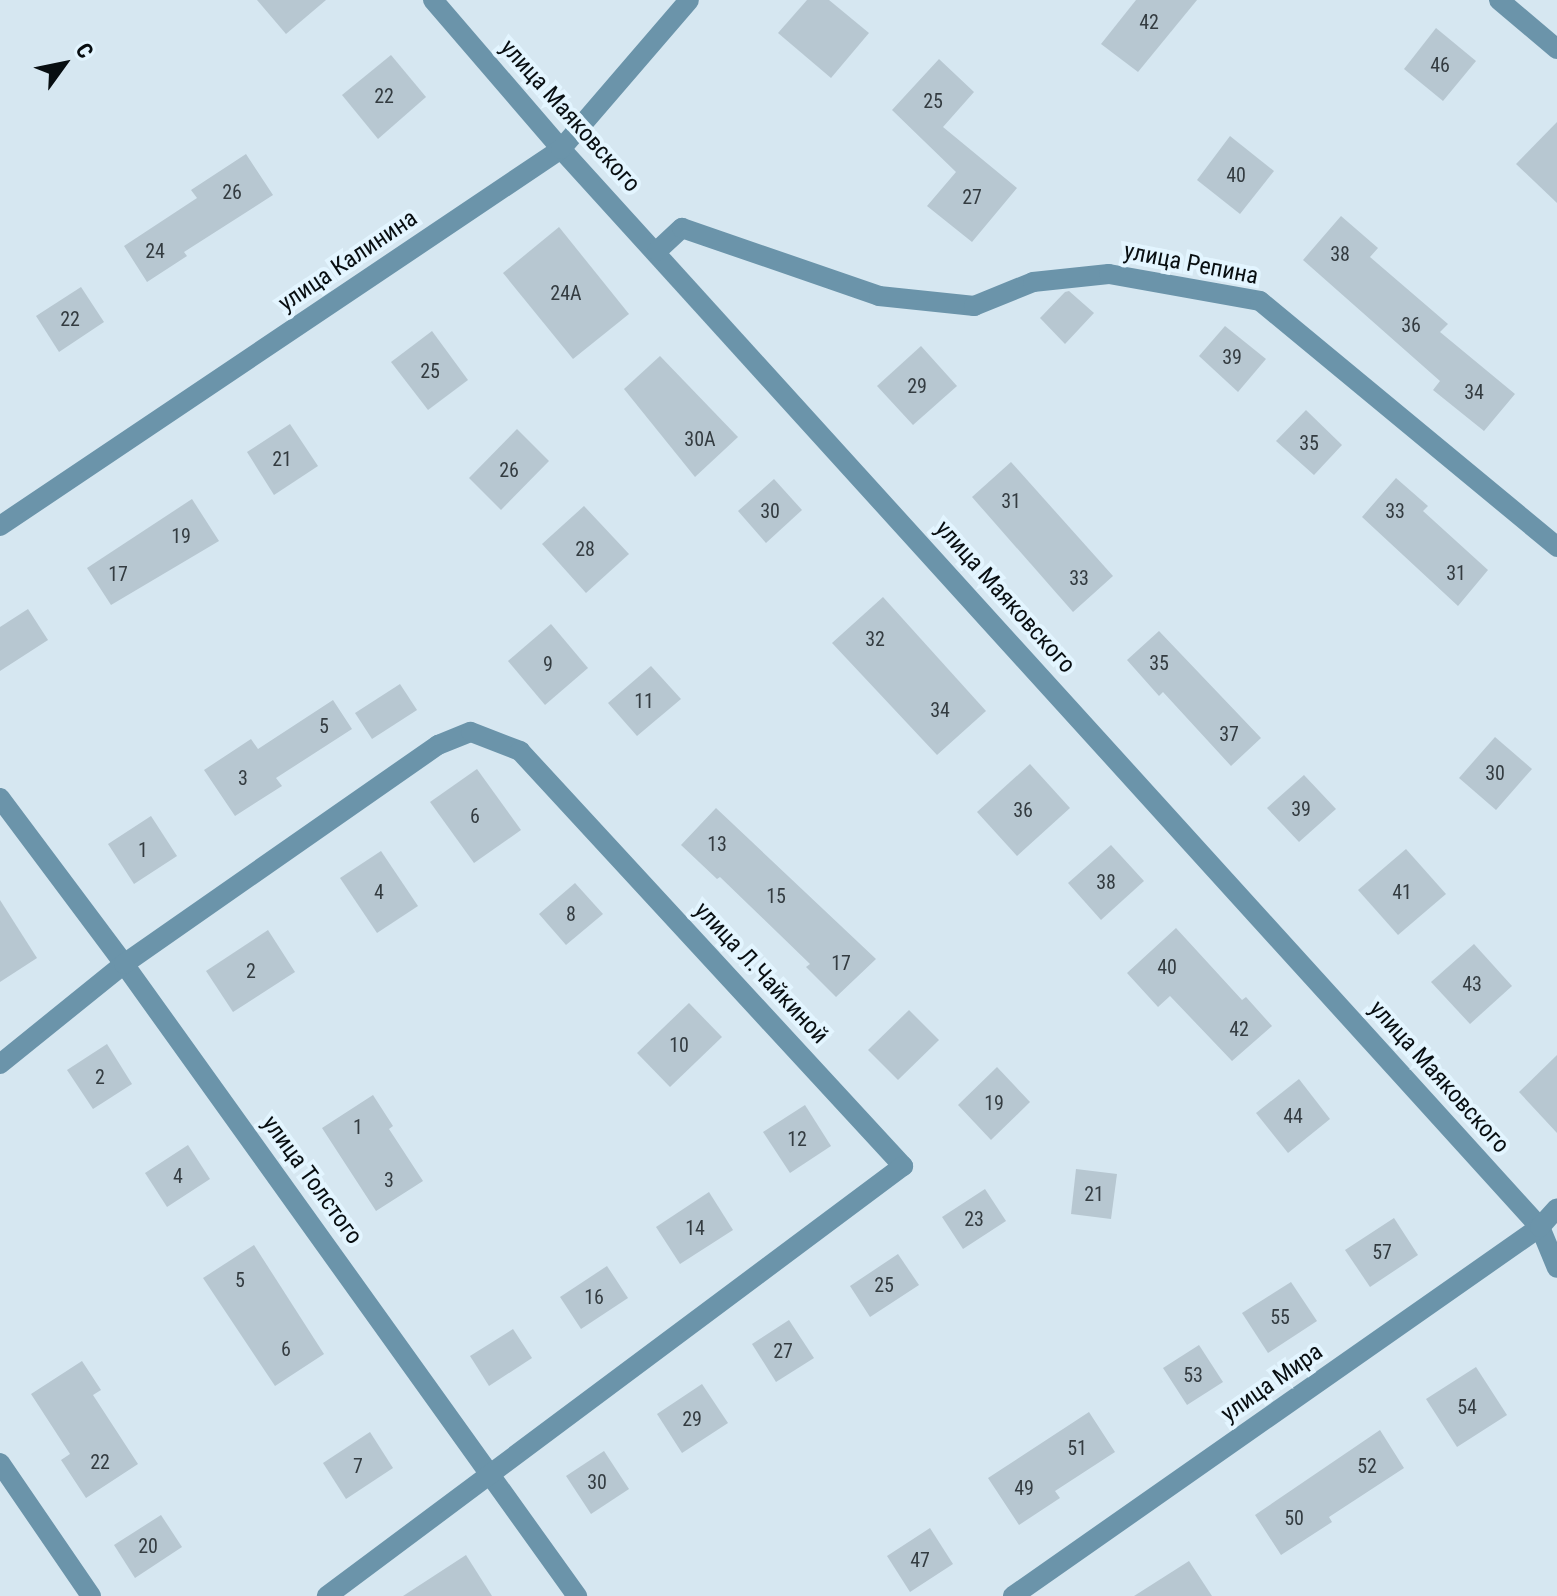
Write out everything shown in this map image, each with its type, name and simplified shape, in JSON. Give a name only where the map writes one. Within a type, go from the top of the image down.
[{"type":"street","name":"улица Маяковского","points":[[433,0],[561,149],[1548,1230],[1557,1268]]},
{"type":"street","name":"улица Калинина","points":[[0,526],[561,149],[689,0]]},
{"type":"street","points":[[1499,0],[1557,49]]},
{"type":"street","name":"улица Репина","points":[[657,251],[682,228],[879,296],[974,306],[1033,282],[1109,274],[1260,301],[1557,547]]},
{"type":"street","name":"улица Л.Чайкиной","points":[[0,1064],[124,964],[438,745],[471,732],[520,751],[903,1166],[327,1596]]},
{"type":"street","name":"улица Толстого","points":[[0,798],[492,1472],[577,1596]]},
{"type":"street","name":"улица Мира","points":[[1013,1596],[1548,1230],[1557,1208]]},
{"type":"street","points":[[0,1463],[91,1596]]},
{"type":"building","points":[[257,0],[326,0],[286,34]]},
{"type":"building","points":[[807,0],[829,0],[869,33],[831,78],[778,33]]},
{"type":"building","points":[[1136,0],[1197,0],[1138,72],[1101,44]]},
{"type":"building","points":[[1436,28],[1476,61],[1443,101],[1404,69]]},
{"type":"building","points":[[391,55],[426,97],[378,139],[342,95]]},
{"type":"building","points":[[939,59],[974,92],[943,127],[1017,188],[972,242],[927,206],[956,172],[892,110]]},
{"type":"building","points":[[1557,122],[1557,203],[1516,164]]},
{"type":"building","points":[[1230,136],[1274,171],[1240,214],[1197,180]]},
{"type":"building","points":[[246,154],[273,195],[184,252],[187,256],[147,282],[124,246],[197,198],[191,190]]},
{"type":"building","points":[[1341,216],[1378,248],[1370,257],[1448,324],[1440,332],[1515,394],[1484,431],[1433,390],[1440,381],[1303,260]]},
{"type":"building","points":[[559,227],[629,314],[573,359],[503,273]]},
{"type":"building","points":[[81,287],[104,322],[59,352],[36,316]]},
{"type":"building","points":[[1069,291],[1094,313],[1065,344],[1040,318]]},
{"type":"building","points":[[1225,326],[1266,359],[1238,392],[1199,356]]},
{"type":"building","points":[[432,331],[468,380],[428,410],[391,362]]},
{"type":"building","points":[[921,346],[957,386],[913,425],[877,386]]},
{"type":"building","points":[[660,356],[738,437],[695,477],[624,389]]},
{"type":"building","points":[[1306,410],[1342,445],[1314,475],[1276,441]]},
{"type":"building","points":[[290,424],[318,466],[274,495],[247,452]]},
{"type":"building","points":[[517,429],[549,461],[501,510],[469,478]]},
{"type":"building","points":[[1011,462],[1113,576],[1073,612],[972,497]]},
{"type":"building","points":[[1396,478],[1428,506],[1423,511],[1488,570],[1458,606],[1362,517]]},
{"type":"building","points":[[774,479],[802,510],[766,543],[738,511]]},
{"type":"building","points":[[192,499],[219,541],[111,605],[87,568]]},
{"type":"building","points":[[584,506],[629,554],[586,593],[542,544]]},
{"type":"building","points":[[883,597],[986,711],[937,755],[832,643]]},
{"type":"building","points":[[28,609],[48,640],[0,671],[0,627]]},
{"type":"building","points":[[551,624],[588,668],[545,705],[508,661]]},
{"type":"building","points":[[1159,631],[1261,738],[1231,766],[1163,692],[1159,696],[1127,660]]},
{"type":"building","points":[[651,666],[681,699],[637,736],[608,703]]},
{"type":"building","points":[[400,684],[417,710],[372,739],[355,713]]},
{"type":"building","points":[[333,700],[352,729],[276,778],[282,786],[235,816],[204,770],[251,739],[258,749]]},
{"type":"building","points":[[1495,737],[1532,769],[1496,810],[1459,778]]},
{"type":"building","points":[[1030,764],[1070,808],[1017,856],[977,812]]},
{"type":"building","points":[[477,769],[521,830],[474,863],[430,802]]},
{"type":"building","points":[[1304,775],[1336,809],[1299,842],[1267,808]]},
{"type":"building","points":[[716,808],[876,959],[836,997],[806,967],[810,964],[720,877],[717,879],[681,845]]},
{"type":"building","points":[[151,816],[177,856],[134,884],[108,844]]},
{"type":"building","points":[[1111,845],[1144,881],[1101,920],[1068,883]]},
{"type":"building","points":[[1406,849],[1446,894],[1398,935],[1358,890]]},
{"type":"building","points":[[381,851],[418,906],[377,933],[340,878]]},
{"type":"building","points":[[575,883],[603,914],[566,945],[539,914]]},
{"type":"building","points":[[0,900],[37,958],[0,982]]},
{"type":"building","points":[[1176,928],[1242,1000],[1246,997],[1272,1026],[1232,1061],[1170,996],[1158,1007],[1127,973]]},
{"type":"building","points":[[268,930],[295,972],[233,1012],[206,971]]},
{"type":"building","points":[[1474,944],[1512,986],[1470,1024],[1431,982]]},
{"type":"building","points":[[689,1003],[722,1037],[670,1087],[637,1053]]},
{"type":"building","points":[[909,1010],[939,1040],[898,1080],[868,1050]]},
{"type":"building","points":[[107,1044],[132,1084],[93,1109],[67,1070]]},
{"type":"building","points":[[1557,1055],[1557,1133],[1519,1092]]},
{"type":"building","points":[[997,1067],[1030,1102],[991,1140],[958,1105]]},
{"type":"building","points":[[1299,1079],[1330,1119],[1288,1153],[1256,1113]]},
{"type":"building","points":[[373,1095],[393,1126],[389,1129],[423,1181],[376,1211],[322,1128]]},
{"type":"building","points":[[805,1105],[831,1146],[790,1173],[763,1132]]},
{"type":"building","points":[[188,1145],[210,1179],[167,1207],[145,1173]]},
{"type":"building","points":[[1076,1169],[1117,1174],[1111,1219],[1071,1214]]},
{"type":"building","points":[[985,1189],[1006,1221],[963,1249],[942,1217]]},
{"type":"building","points":[[709,1192],[733,1230],[680,1264],[656,1227]]},
{"type":"building","points":[[1394,1218],[1418,1255],[1370,1287],[1345,1250]]},
{"type":"building","points":[[254,1245],[324,1354],[275,1386],[203,1278]]},
{"type":"building","points":[[898,1254],[919,1285],[870,1317],[850,1286]]},
{"type":"building","points":[[607,1266],[628,1298],[581,1329],[560,1297]]},
{"type":"building","points":[[1291,1282],[1317,1321],[1268,1353],[1242,1313]]},
{"type":"building","points":[[789,1320],[814,1358],[776,1382],[752,1344]]},
{"type":"building","points":[[513,1329],[532,1358],[489,1386],[470,1356]]},
{"type":"building","points":[[1199,1345],[1223,1382],[1187,1405],[1163,1368]]},
{"type":"building","points":[[82,1361],[101,1390],[93,1395],[138,1464],[86,1498],[61,1460],[70,1454],[31,1394]]},
{"type":"building","points":[[1476,1367],[1507,1415],[1457,1447],[1426,1399]]},
{"type":"building","points":[[702,1384],[728,1423],[682,1453],[657,1414]]},
{"type":"building","points":[[1089,1412],[1115,1452],[1055,1491],[1060,1498],[1019,1525],[988,1478]]},
{"type":"building","points":[[1380,1430],[1404,1468],[1329,1517],[1332,1522],[1281,1555],[1255,1515]]},
{"type":"building","points":[[370,1432],[393,1468],[346,1499],[323,1463]]},
{"type":"building","points":[[604,1451],[629,1489],[591,1514],[566,1476]]},
{"type":"building","points":[[161,1515],[182,1547],[135,1578],[114,1545]]},
{"type":"building","points":[[930,1528],[953,1564],[910,1592],[887,1556]]},
{"type":"building","points":[[466,1555],[492,1596],[403,1596]]},
{"type":"building","points":[[1189,1561],[1212,1596],[1134,1596]]}]
